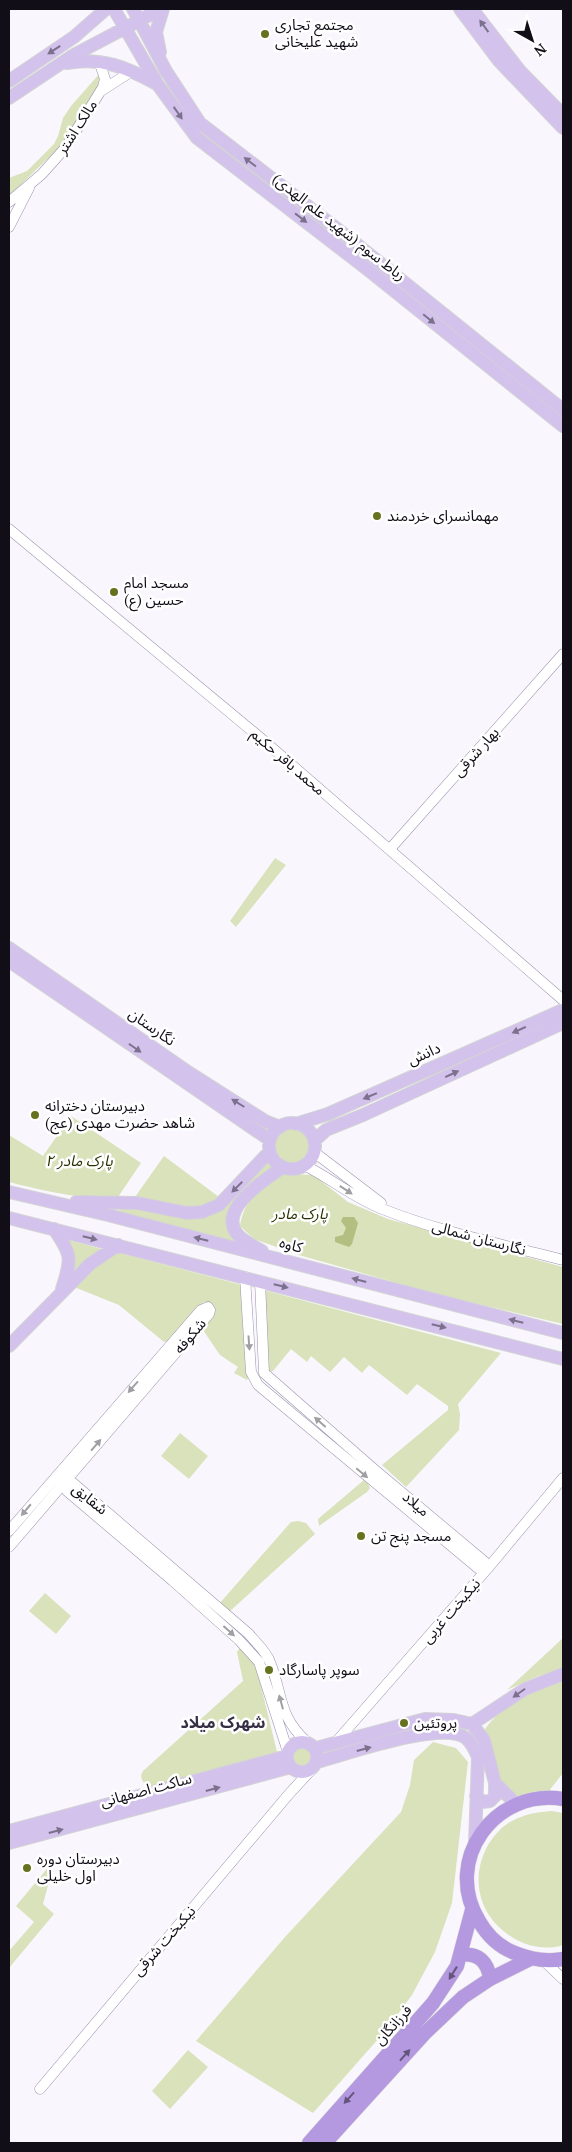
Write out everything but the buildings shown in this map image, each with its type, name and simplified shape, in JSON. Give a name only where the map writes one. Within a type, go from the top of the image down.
[{"type":"highway","points":[[559,1795],[534,1798],[516,1804],[500,1813],[486,1827],[475,1843],[468,1865],[467,1888],[472,1910],[486,1932],[499,1944],[506,1949],[536,1959],[563,1959]]},
{"type":"highway","name":"فرزانگان","points":[[309,2143],[434,2003],[457,1966],[472,1910]]},
{"type":"highway","points":[[460,1955],[474,1954],[486,1964],[490,1979]]},
{"type":"highway","name":"فرزانگان","points":[[325,2143],[425,2033],[463,1997],[490,1979],[536,1959]]},
{"type":"main road","points":[[74,38],[92,9]]},
{"type":"main road","points":[[9,81],[74,38],[106,9]]},
{"type":"main road","name":"رباط سوم (شهید علم الهدی)","points":[[114,9],[158,84],[197,138],[353,258],[478,359],[507,373],[563,410]]},
{"type":"main road","points":[[9,98],[82,50],[124,28],[136,14],[162,9]]},
{"type":"main road","points":[[162,9],[158,20],[157,37],[166,72]]},
{"type":"main road","points":[[460,9],[499,61],[563,128]]},
{"type":"main road","points":[[472,9],[520,71],[563,115]]},
{"type":"main road","name":"رباط سوم (شهید علم الهدی)","points":[[136,14],[166,72],[200,123],[349,238],[487,349],[507,373],[563,426]]},
{"type":"main road","points":[[74,38],[80,36],[86,40],[86,46],[82,50]]},
{"type":"main road","points":[[140,55],[139,47],[142,44],[147,43],[153,49]]},
{"type":"main road","points":[[59,64],[81,60],[99,60],[132,71],[158,84]]},
{"type":"main road","points":[[478,359],[483,358],[487,354],[487,349]]},
{"type":"main road","name":"نگارستان","points":[[9,948],[270,1145]]},
{"type":"main road","name":"نگارستان","points":[[9,961],[97,1014],[265,1121],[280,1127]]},
{"type":"main road","name":"دانش","points":[[296,1124],[328,1114],[563,1010]]},
{"type":"main road","name":"دانش","points":[[314,1146],[326,1130],[563,1023]]},
{"type":"main road","points":[[421,1074],[427,1085]]},
{"type":"main road","points":[[36,1198],[95,1203],[137,1203],[187,1213],[202,1212],[219,1205],[270,1145],[280,1127],[296,1124],[308,1129],[314,1146],[304,1165],[298,1168],[283,1167],[272,1158],[270,1145]]},
{"type":"main road","points":[[275,1258],[238,1235],[232,1222],[235,1209],[248,1194],[263,1180],[283,1167]]},
{"type":"main road","name":"کاوه","points":[[9,1192],[275,1258],[563,1333]]},
{"type":"main road","points":[[9,1218],[563,1359]]},
{"type":"main road","points":[[54,1229],[68,1250],[68,1269],[62,1290]]},
{"type":"main road","points":[[9,1346],[62,1290],[90,1264],[118,1245]]},
{"type":"main road","points":[[472,1724],[524,1688],[563,1674]]},
{"type":"main road","points":[[475,1843],[476,1796],[478,1757],[474,1746],[465,1737],[450,1732],[426,1732],[314,1765],[303,1772],[290,1761],[293,1744],[298,1742],[311,1745],[336,1742],[425,1719],[454,1720],[472,1724],[484,1740],[495,1784],[495,1796],[490,1801],[482,1802],[476,1796]]},
{"type":"main road","points":[[311,1745],[314,1765]]},
{"type":"main road","name":"ساکت اصفهانی","points":[[9,1843],[113,1809],[290,1761]]},
{"type":"main road","points":[[495,1784],[516,1804]]},
{"type":"main road","name":"ساکت اصفهانی","points":[[9,1831],[113,1809]]},
{"type":"street","points":[[99,60],[105,79],[100,91]]},
{"type":"street","points":[[100,91],[132,71]]},
{"type":"street","name":"مالک اشتر","points":[[9,202],[32,183],[66,147],[100,91]]},
{"type":"street","name":"مالک اشتر","points":[[9,227],[32,183]]},
{"type":"street","name":"محمد باقر حکیم","points":[[9,529],[211,696],[563,1000]]},
{"type":"street","name":"بهار شرقی","points":[[390,849],[563,654]]},
{"type":"street","name":"نگارستان شمالی","points":[[314,1146],[396,1214]]},
{"type":"street","name":"نگارستان شمالی","points":[[304,1165],[352,1194],[396,1214],[468,1236],[563,1260]]},
{"type":"street","name":"میلاد","points":[[245,1277],[251,1372],[258,1385],[479,1569],[488,1568],[485,1562],[346,1445],[264,1372],[260,1281]]},
{"type":"street","points":[[246,1295],[253,1292],[260,1296]]},
{"type":"street","name":"شکوفه","points":[[9,1531],[60,1479],[169,1354],[209,1314],[210,1310],[208,1307],[201,1310],[169,1354]]},
{"type":"street","points":[[338,1453],[346,1445]]},
{"type":"street","name":"نیکبخت غربی","points":[[336,1742],[488,1568],[563,1478]]},
{"type":"street","name":"شکوفه","points":[[9,1546],[60,1479]]},
{"type":"street","name":"شقایق","points":[[60,1479],[73,1483],[139,1546],[211,1609],[259,1662],[290,1761]]},
{"type":"street","name":"شقایق","points":[[211,1609],[249,1634],[263,1650],[270,1661],[288,1721],[296,1732],[311,1745]]},
{"type":"street","points":[[289,1794],[290,1761]]},
{"type":"street","name":"نیکبخت شرقی","points":[[40,2089],[314,1765]]},
{"type":"street","points":[[536,1959],[563,1979]]},
{"type":"green space","points":[[101,72],[100,86],[89,100],[67,140],[9,196],[9,178],[27,171],[54,144],[63,118]]},
{"type":"green space","points":[[275,858],[286,865],[236,927],[230,921]]},
{"type":"green space","name":"پارک مادر ۲","points":[[71,1116],[141,1163],[118,1197],[78,1196],[9,1182],[9,1135],[43,1156]]},
{"type":"green space","points":[[292,1129],[299,1130],[305,1134],[309,1140],[309,1154],[305,1160],[299,1164],[292,1165],[285,1164],[279,1160],[275,1154],[274,1147],[275,1140],[279,1134],[285,1130]]},
{"type":"green space","points":[[164,1156],[219,1197],[200,1207],[178,1208],[135,1197]]},
{"type":"green space","points":[[267,1160],[274,1169],[268,1169],[251,1184],[228,1217],[249,1247],[121,1214],[118,1210],[125,1208],[200,1215]]},
{"type":"green space","name":"پارک مادر","points":[[284,1174],[313,1175],[348,1202],[388,1219],[563,1267],[563,1324],[436,1294],[299,1255],[254,1239],[240,1226],[245,1209],[249,1201],[261,1188]]},
{"type":"green space","points":[[64,1239],[105,1250],[67,1281]]},
{"type":"green space","points":[[119,1253],[242,1285],[250,1375],[247,1380],[234,1373],[238,1367],[220,1355],[203,1330],[206,1325],[208,1303],[204,1302],[168,1341],[164,1342],[119,1305],[74,1287],[109,1255]]},
{"type":"green space","points":[[263,1290],[501,1353],[458,1404],[460,1414],[459,1430],[406,1487],[382,1465],[448,1410],[448,1406],[417,1384],[407,1395],[369,1365],[362,1373],[344,1357],[330,1372],[311,1356],[307,1362],[291,1349],[273,1371],[269,1372]]},
{"type":"green space","points":[[180,1433],[208,1456],[189,1479],[161,1456]]},
{"type":"green space","points":[[364,1480],[370,1488],[367,1492],[319,1526],[318,1519]]},
{"type":"green space","points":[[291,1522],[306,1523],[315,1534],[229,1612],[219,1604]]},
{"type":"green space","points":[[45,1593],[71,1616],[56,1634],[29,1611]]},
{"type":"green space","points":[[563,1638],[563,1668],[538,1676],[507,1690]]},
{"type":"green space","points":[[241,1646],[253,1660],[277,1752],[153,1787],[147,1786],[142,1779],[143,1771],[243,1681],[237,1652]]},
{"type":"green space","points":[[563,1681],[563,1773],[549,1791],[537,1791],[518,1797],[500,1781],[485,1729],[492,1720],[510,1705],[541,1689]]},
{"type":"green space","points":[[433,1742],[456,1748],[468,1762],[452,1903],[435,1952],[412,1995],[386,2030],[313,2113],[196,2041],[285,1937],[401,1812],[410,1785],[414,1760]]},
{"type":"green space","points":[[299,1747],[309,1749],[312,1754],[310,1764],[304,1767],[298,1766],[293,1759],[293,1755]]},
{"type":"green space","points":[[552,1811],[563,1813],[563,1945],[545,1948],[526,1944],[511,1937],[499,1927],[483,1904],[479,1890],[479,1875],[488,1845],[502,1828],[522,1817]]},
{"type":"green space","points":[[55,1859],[43,1904],[54,1914],[9,1968],[9,1951],[34,1922],[16,1906]]},
{"type":"green space","points":[[188,2050],[208,2067],[170,2109],[152,2091]]},
{"type":"shaded area","points":[[343,1217],[354,1217],[358,1223],[352,1244],[349,1247],[335,1242],[335,1237],[343,1235],[346,1228],[341,1221]]},
{"type":"place","name":"مجتمع تجاری شهید علیخانی","points":[[265,34]]},
{"type":"place","name":"مهمانسرای خردمند","points":[[377,516]]},
{"type":"place","name":"مسجد امام حسین (ع)","points":[[114,592]]},
{"type":"place","name":"دبیرستان دخترانه شاهد حضرت مهدی (عج)","points":[[35,1115]]},
{"type":"place","name":"مسجد پنج تن","points":[[361,1536]]},
{"type":"place","name":"سوپر پاسارگاد","points":[[269,1670]]},
{"type":"place","name":"پروتئین","points":[[404,1723]]},
{"type":"place","name":"دبیرستان دوره اول خلیلی","points":[[27,1868]]},
{"type":"district","name":"شهرک میلاد","points":[[223,1722]]}]
